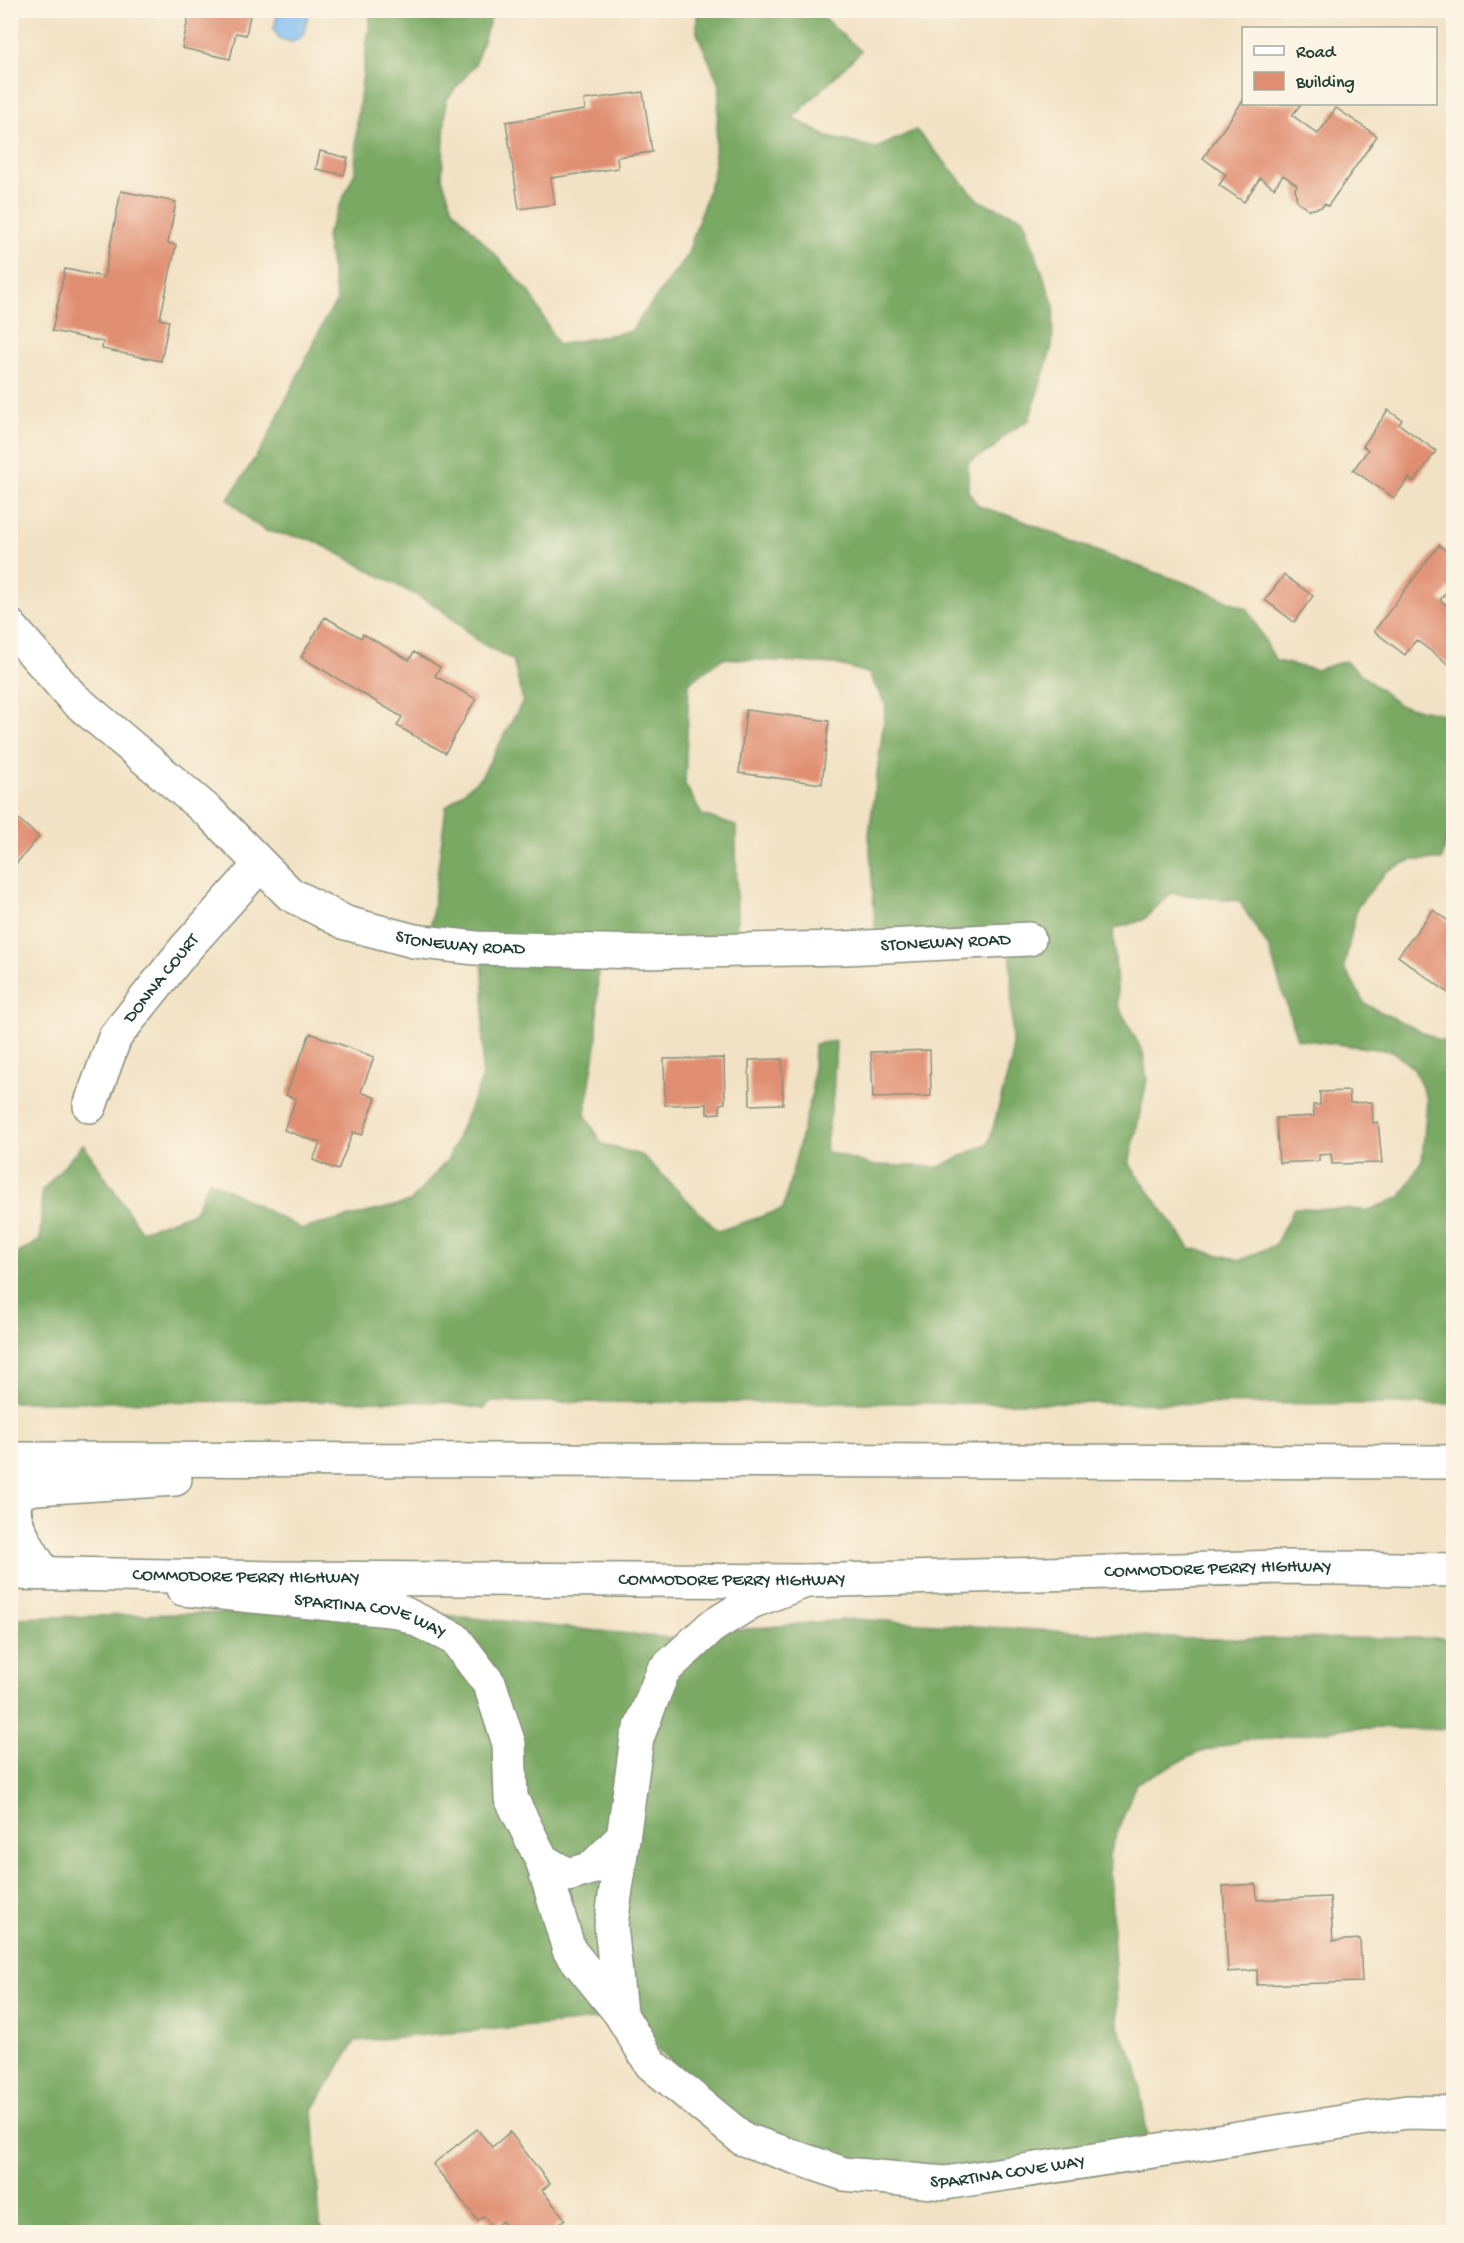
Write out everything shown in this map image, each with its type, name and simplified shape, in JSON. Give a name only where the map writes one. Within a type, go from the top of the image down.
[{"type":"main road","name":"STONEWAY ROAD","points":[[10,626],[73,698],[210,813],[290,894],[346,923],[414,941],[476,948],[643,952],[845,948],[1029,939]]},
{"type":"main road","name":"DONNA COURT","points":[[90,1106],[114,1037],[185,949],[260,865]]},
{"type":"main road","points":[[44,1573],[14,1522],[15,1502],[23,1492],[36,1488],[473,1458]]},
{"type":"main road","points":[[10,1459],[1454,1461]]},
{"type":"main road","name":"COMMODORE PERRY HIGHWAY","points":[[10,1573],[289,1578],[807,1581],[1283,1567],[1454,1570]]},
{"type":"main road","name":"SPARTINA COVE WAY","points":[[44,1573],[399,1611],[454,1640],[489,1685],[509,1744],[511,1798],[542,1860],[569,1950],[620,2013],[651,2064],[743,2139],[844,2174],[945,2183],[1407,2112],[1454,2113]]},
{"type":"main road","name":"SPARTINA COVE WAY","points":[[620,2013],[611,1925],[637,1738],[663,1671],[711,1627],[751,1602],[807,1581]]},
{"type":"main road","points":[[542,1860],[568,1875],[592,1868],[623,1837]]},
{"type":"green space","points":[[371,11],[499,11],[490,20],[475,65],[446,100],[442,178],[453,209],[531,294],[558,345],[631,331],[687,256],[713,176],[720,86],[697,33],[697,11],[815,11],[861,51],[793,118],[827,137],[877,148],[916,130],[979,201],[1023,218],[1054,306],[1052,346],[1029,420],[1005,435],[993,449],[968,462],[968,491],[978,506],[1016,518],[1248,609],[1276,661],[1316,670],[1345,661],[1399,705],[1453,716],[1453,820],[1442,860],[1412,860],[1387,871],[1357,907],[1344,967],[1365,1004],[1440,1041],[1453,1038],[1453,1404],[489,1402],[483,1409],[441,1402],[387,1401],[11,1402],[11,1258],[40,1240],[42,1191],[83,1144],[141,1231],[195,1212],[209,1180],[302,1229],[410,1202],[448,1159],[482,1079],[484,991],[481,942],[430,931],[446,807],[481,777],[523,701],[513,660],[481,643],[438,607],[313,540],[266,531],[252,522],[228,499],[265,443],[325,319],[337,301],[326,236],[355,172],[357,122]],"holes":[[[723,658],[836,664],[868,673],[886,705],[869,834],[876,936],[1011,933],[1012,1058],[989,1143],[939,1167],[871,1165],[825,1151],[833,1096],[836,1041],[814,1044],[812,1093],[783,1209],[718,1231],[643,1156],[602,1144],[585,1114],[597,1039],[598,944],[737,936],[736,826],[702,815],[685,784],[689,683]],[[1171,893],[1239,901],[1269,948],[1297,1039],[1392,1051],[1414,1069],[1427,1100],[1422,1161],[1401,1197],[1369,1210],[1294,1208],[1275,1245],[1241,1260],[1190,1248],[1129,1164],[1147,1080],[1143,1053],[1118,1005],[1113,929],[1143,920]]]},
{"type":"green space","points":[[384,1609],[668,1638],[703,1637],[717,1632],[852,1619],[1191,1639],[1453,1638],[1453,1729],[1348,1728],[1271,1739],[1243,1740],[1198,1753],[1136,1783],[1109,1854],[1118,2027],[1136,2064],[1149,2146],[882,2176],[748,2135],[624,2016],[355,2041],[313,2109],[320,2225],[326,2232],[11,2232],[10,1618]]},
{"type":"water","points":[[278,11],[309,11],[303,35],[293,42],[280,39],[274,29]]},
{"type":"building","points":[[190,10],[251,10],[246,35],[236,33],[230,59],[182,48]]},
{"type":"building","points":[[643,92],[652,152],[617,157],[618,168],[551,178],[555,204],[519,209],[506,122],[585,110],[584,100]]},
{"type":"building","points":[[1242,102],[1242,105],[1300,105],[1292,115],[1318,134],[1336,108],[1377,136],[1328,206],[1324,204],[1322,207],[1309,210],[1297,201],[1295,189],[1297,185],[1283,175],[1274,188],[1260,178],[1244,202],[1219,185],[1226,175],[1203,158]]},
{"type":"building","points":[[320,151],[348,158],[344,175],[316,169]]},
{"type":"building","points":[[121,191],[176,202],[168,243],[176,245],[160,319],[169,321],[161,361],[102,349],[103,342],[52,331],[65,269],[104,277]]},
{"type":"building","points":[[1388,410],[1402,420],[1399,424],[1436,451],[1414,482],[1409,478],[1394,498],[1353,470],[1368,450],[1363,446]]},
{"type":"building","points":[[1439,545],[1454,557],[1454,582],[1440,600],[1454,610],[1454,662],[1451,666],[1416,640],[1405,655],[1374,631]]},
{"type":"building","points":[[1284,575],[1313,596],[1294,622],[1265,600]]},
{"type":"building","points":[[325,617],[361,638],[363,634],[409,660],[414,652],[440,667],[435,676],[476,699],[445,753],[397,726],[402,717],[301,657]]},
{"type":"building","points":[[746,710],[829,721],[822,784],[739,773]]},
{"type":"building","points":[[15,816],[39,837],[10,871],[10,818]]},
{"type":"building","points":[[1433,910],[1454,925],[1454,997],[1398,956]]},
{"type":"building","points":[[310,1033],[374,1057],[361,1092],[376,1098],[362,1135],[353,1132],[338,1170],[313,1160],[320,1143],[284,1130],[296,1099],[286,1095]]},
{"type":"building","points":[[930,1050],[931,1096],[873,1098],[871,1052]]},
{"type":"building","points":[[724,1058],[725,1103],[720,1104],[720,1113],[707,1114],[707,1104],[665,1105],[664,1059]]},
{"type":"building","points":[[782,1059],[783,1104],[750,1105],[749,1060]]},
{"type":"building","points":[[1349,1091],[1350,1103],[1372,1102],[1373,1123],[1378,1122],[1382,1163],[1332,1164],[1331,1154],[1319,1155],[1319,1161],[1279,1163],[1276,1118],[1314,1116],[1313,1105],[1320,1105],[1320,1092]]},
{"type":"building","points":[[1256,1884],[1257,1900],[1330,1897],[1333,1941],[1360,1939],[1362,1982],[1257,1985],[1257,1970],[1228,1972],[1223,1886]]},
{"type":"building","points":[[477,2129],[492,2147],[510,2132],[550,2184],[542,2190],[565,2219],[553,2228],[556,2232],[511,2232],[502,2221],[493,2228],[484,2216],[478,2221],[433,2164]]}]
